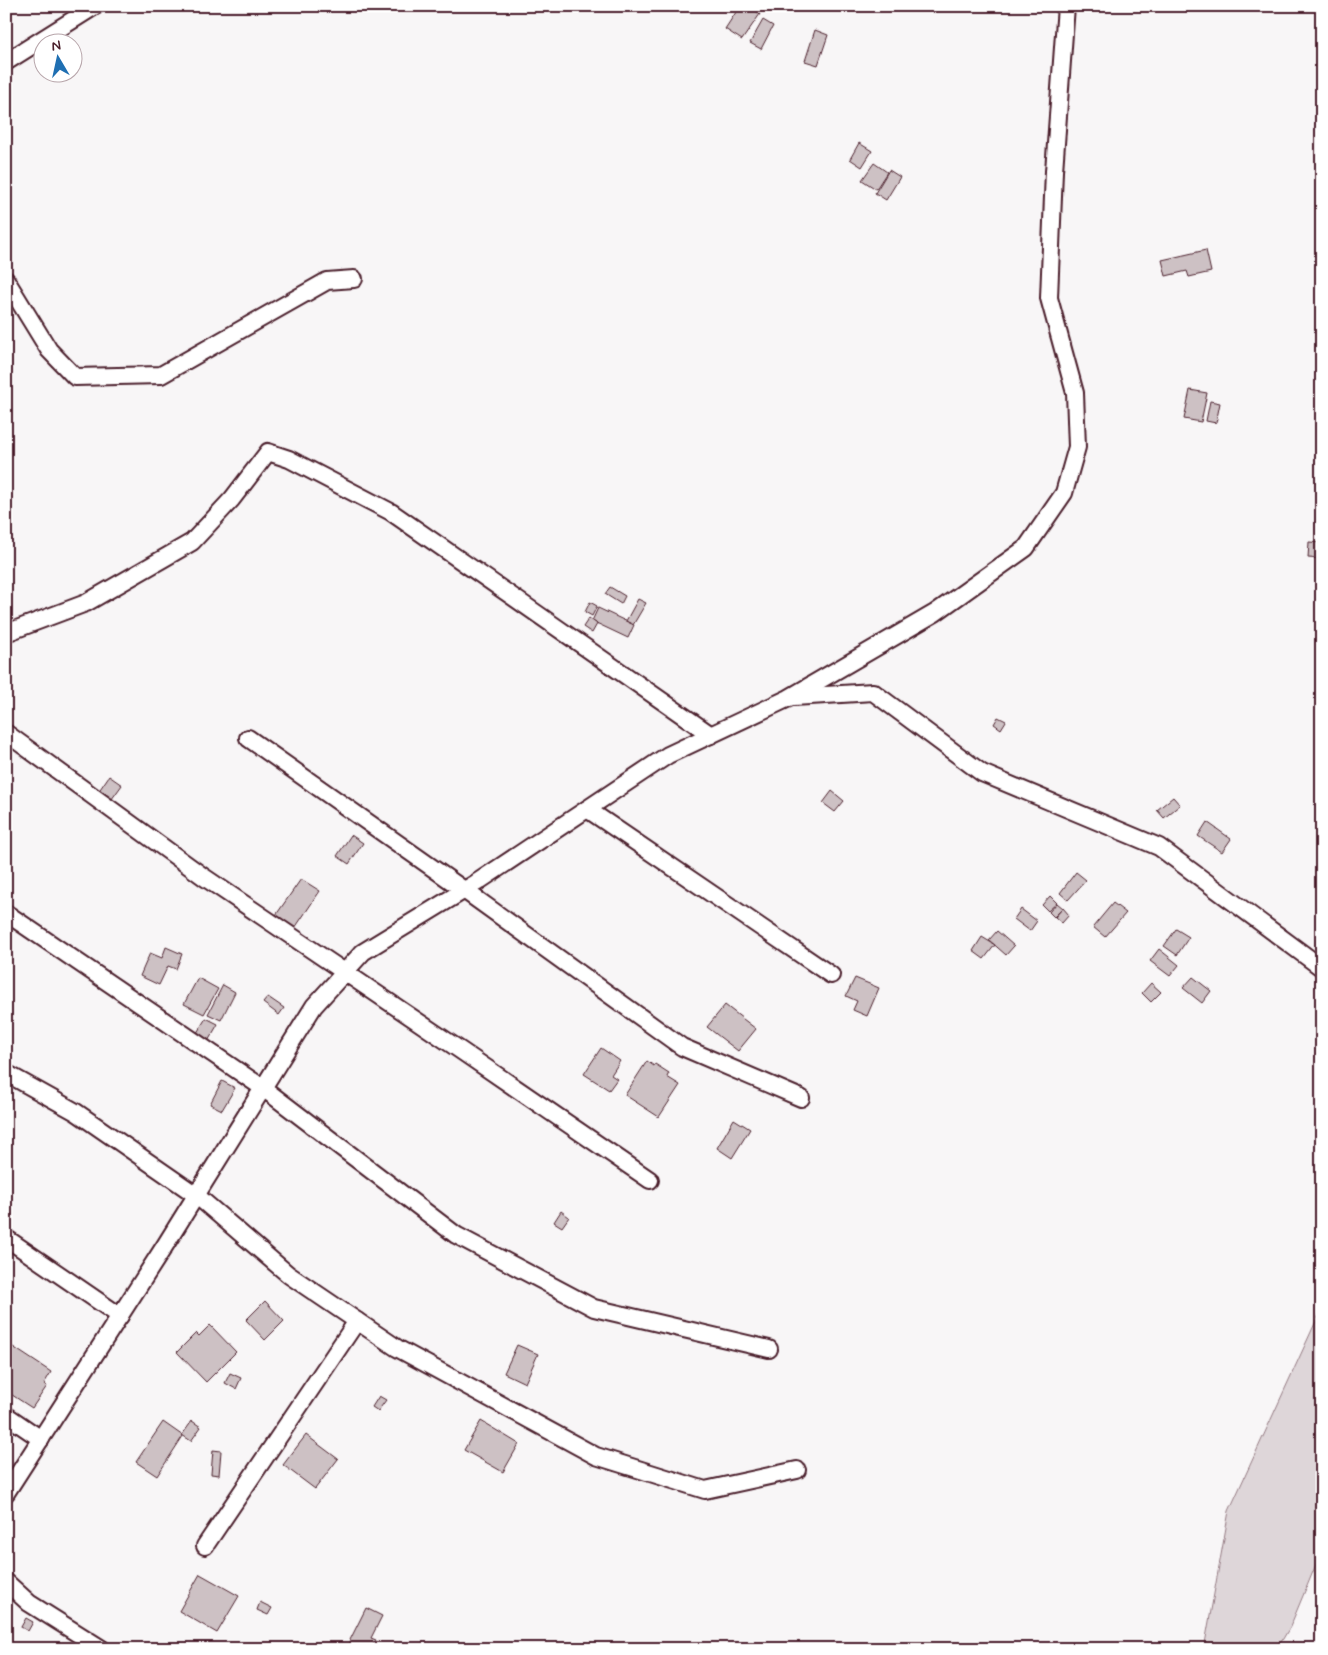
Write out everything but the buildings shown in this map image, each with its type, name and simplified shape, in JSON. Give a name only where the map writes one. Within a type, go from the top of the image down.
[{"type":"street","points":[[6,62],[96,6]]},
{"type":"street","points":[[6,1493],[120,1316],[314,1006],[363,952],[464,890],[668,755],[789,698],[935,613],[1026,548],[1064,493],[1077,447],[1075,393],[1049,298],[1054,171],[1066,6]]},
{"type":"street","points":[[6,280],[49,350],[75,377],[161,375],[327,281],[354,279]]},
{"type":"street","points":[[6,633],[86,603],[192,542],[232,499],[268,452],[289,459],[391,512],[711,735]]},
{"type":"street","points":[[789,698],[873,692],[982,773],[1159,847],[1322,968]]},
{"type":"street","points":[[6,732],[204,877],[650,1180]]},
{"type":"street","points":[[248,738],[682,1047],[801,1098]]},
{"type":"street","points":[[587,809],[830,975]]},
{"type":"street","points":[[6,913],[263,1088],[456,1236],[594,1308],[769,1349]]},
{"type":"street","points":[[6,1073],[76,1112],[196,1195],[289,1275],[397,1348],[596,1456],[705,1490],[797,1470]]},
{"type":"street","points":[[6,1238],[120,1316]]},
{"type":"street","points":[[205,1546],[358,1321]]},
{"type":"street","points":[[6,1416],[41,1439]]},
{"type":"street","points":[[6,1582],[29,1603],[102,1649]]},
{"type":"shaded area","points":[[1322,1308],[1322,1550],[1290,1627],[1277,1649],[1204,1649],[1229,1511]]}]
